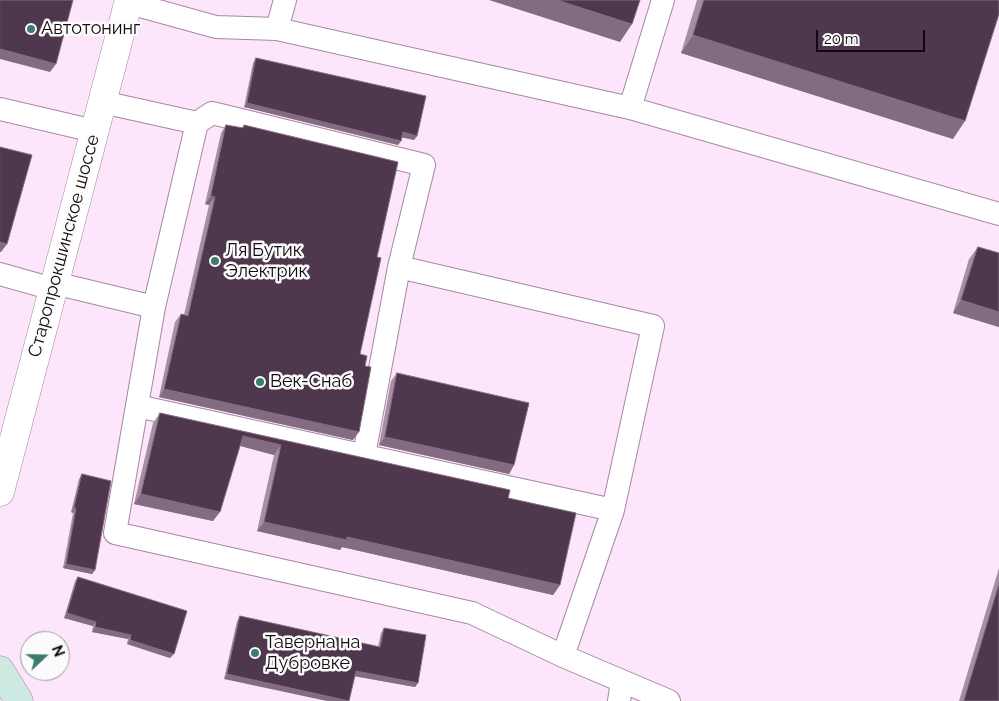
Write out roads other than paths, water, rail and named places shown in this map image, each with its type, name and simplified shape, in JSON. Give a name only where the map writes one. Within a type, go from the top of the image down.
[{"type":"street","name":"Старопрокшинское шоссе","points":[[0,492],[129,2]]},
{"type":"street","points":[[0,670],[19,701]]},
{"type":"lane","points":[[277,29],[285,0]]},
{"type":"lane","points":[[630,108],[663,0]]},
{"type":"lane","points":[[129,2],[216,27],[277,29],[630,108],[999,214]]},
{"type":"lane","points":[[102,102],[197,123]]},
{"type":"lane","points":[[0,109],[94,132]]},
{"type":"lane","points":[[364,455],[399,267],[424,165],[212,113],[197,123],[154,307],[115,533],[472,613],[563,656],[621,691],[669,701]]},
{"type":"lane","points":[[399,267],[653,326],[613,510],[563,656]]},
{"type":"lane","points":[[0,274],[154,307]]},
{"type":"lane","points":[[137,406],[613,510]]},
{"type":"place","name":"Автотонинг","points":[[31,29]]},
{"type":"place","name":"Ля Бутик Электрик","points":[[215,261]]},
{"type":"place","name":"Век-Снаб","points":[[260,382]]},
{"type":"place","name":"Таверна на Дубровке","points":[[255,653]]}]
